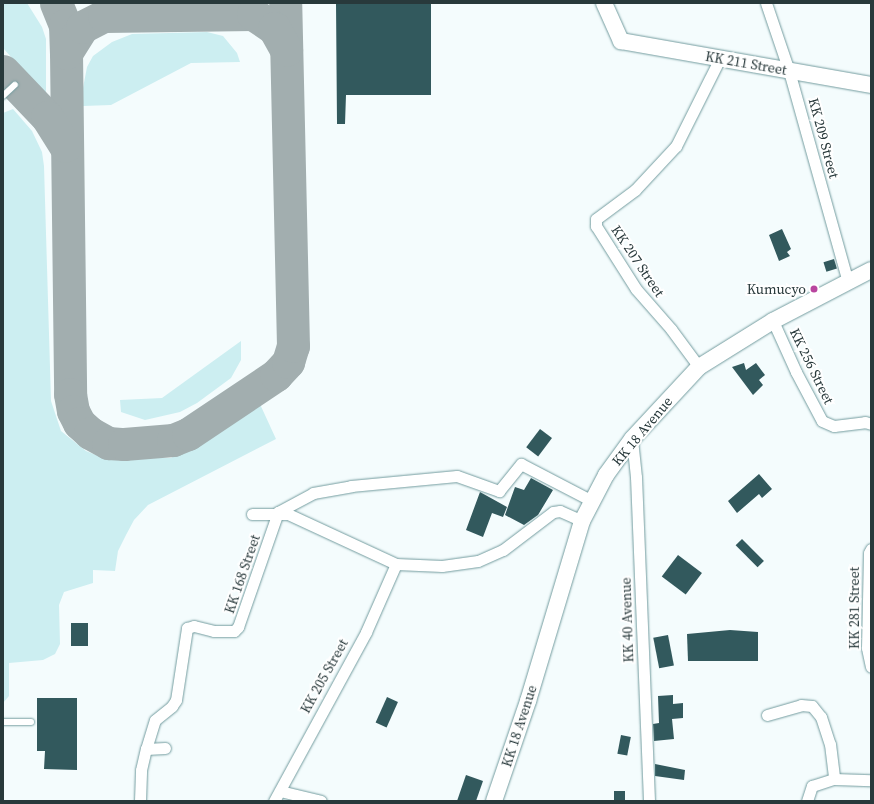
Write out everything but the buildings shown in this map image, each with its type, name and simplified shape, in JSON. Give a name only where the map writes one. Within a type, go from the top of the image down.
[{"type":"main road","name":"KK 211 Street","points":[[604,3],[621,41],[871,85]]},
{"type":"main road","name":"KK 18 Avenue","points":[[494,801],[528,701],[582,521],[606,475],[632,439],[699,368],[773,321],[871,270]]},
{"type":"street","name":"KK 209 Street","points":[[764,4],[790,70],[848,283]]},
{"type":"street","name":"KK 207 Street","points":[[699,368],[671,329],[636,289],[596,226],[596,219],[635,190],[676,146],[720,58]]},
{"type":"street","name":"KK 256 Street","points":[[773,321],[796,372],[822,421],[834,426],[865,422],[871,424]]},
{"type":"street","name":"KK 40 Avenue","points":[[632,439],[636,477],[649,801]]},
{"type":"street","points":[[278,512],[313,493],[351,486],[457,476],[499,491],[521,464],[592,501]]},
{"type":"street","points":[[252,514],[278,512],[299,518],[396,564],[442,566],[478,561],[503,550],[553,512],[560,511],[582,521]]},
{"type":"street","name":"KK 168 Street","points":[[146,749],[155,720],[172,706],[176,700],[187,628],[194,626],[214,631],[234,631],[238,627],[278,512]]},
{"type":"street","name":"KK 281 Street","points":[[871,548],[868,553],[869,649],[871,667]]},
{"type":"street","name":"KK 205 Street","points":[[274,801],[366,632],[396,564]]},
{"type":"street","points":[[767,715],[801,704],[812,706],[821,717],[830,744],[834,779]]},
{"type":"street","points":[[140,801],[141,770],[146,749],[165,748]]},
{"type":"street","points":[[807,801],[812,786],[834,779],[871,780]]},
{"type":"street","points":[[280,791],[321,801]]},
{"type":"lane","points":[[3,96],[15,85]]},
{"type":"lane","points":[[3,722],[32,722]]},
{"type":"shaded area","points":[[3,3],[27,3],[42,27],[46,39],[46,96],[3,48]]},
{"type":"shaded area","points":[[207,32],[223,36],[237,53],[240,62],[191,63],[111,105],[83,106],[82,93],[87,67],[93,56],[112,42],[132,34]]},
{"type":"shaded area","points":[[13,109],[32,131],[42,152],[44,166],[51,401],[61,431],[86,451],[101,457],[171,458],[259,402],[276,439],[148,505],[134,520],[118,551],[115,571],[93,570],[93,583],[64,592],[59,605],[60,644],[55,654],[43,660],[9,663],[9,696],[3,703],[3,113]]},
{"type":"shaded area","points":[[241,341],[241,360],[231,378],[197,403],[180,412],[145,420],[121,412],[120,400],[162,398]]},
{"type":"taxiway","points":[[56,3],[65,25],[70,394],[73,411],[79,423],[90,433],[108,443],[124,444],[173,440],[188,434],[276,375],[288,362],[293,346],[285,3]]},
{"type":"taxiway","points":[[66,53],[82,27],[104,16],[253,14],[274,28],[286,50]]},
{"type":"taxiway","points":[[3,71],[47,117],[65,146]]},
{"type":"place","name":"Kumucyo","points":[[814,289]]}]
